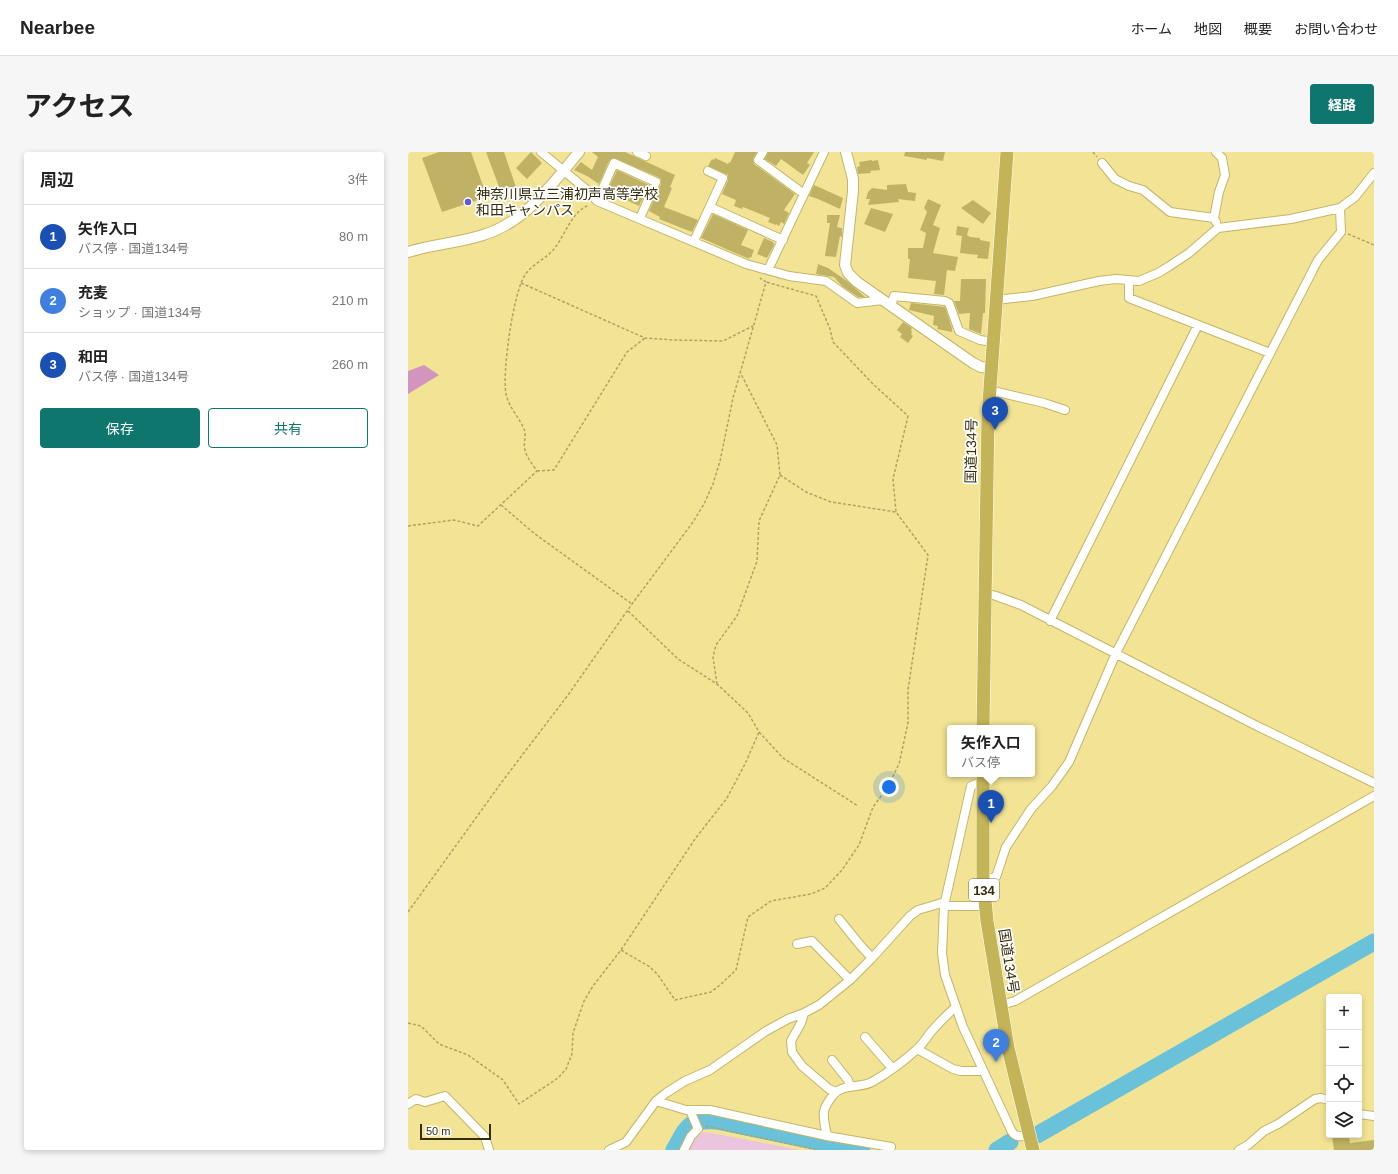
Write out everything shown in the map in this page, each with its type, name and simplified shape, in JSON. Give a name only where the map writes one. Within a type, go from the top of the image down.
[{"type":"highway","name":"国道134号","points":[[983,725],[989,390],[1007,152]]},
{"type":"highway","name":"国道134号","points":[[983,777],[983,880],[985,906],[1008,1048],[1032,1150]]},
{"type":"street","points":[[541,152],[587,190],[597,201],[746,264],[789,276],[826,281],[857,303],[883,300]]},
{"type":"street","points":[[408,252],[422,247],[483,236],[508,226],[525,213],[579,152]]},
{"type":"street","points":[[637,152],[646,156]]},
{"type":"street","points":[[763,152],[758,160],[804,194]]},
{"type":"street","points":[[768,270],[824,152]]},
{"type":"street","points":[[846,152],[853,179],[846,265],[848,273],[857,282],[973,364],[990,368]]},
{"type":"street","points":[[1216,152],[1222,158],[1225,175],[1219,192],[1214,218],[1218,228]]},
{"type":"street","points":[[1102,162],[1115,179],[1129,186],[1143,190],[1170,212],[1214,218]]},
{"type":"street","points":[[597,201],[614,163],[656,182],[640,218]]},
{"type":"street","points":[[694,241],[723,178],[708,171]]},
{"type":"street","points":[[996,300],[1032,296],[1054,290],[1116,278],[1139,281],[1158,273],[1189,253],[1218,228],[1291,219],[1340,208],[1355,197],[1374,173]]},
{"type":"street","points":[[710,208],[783,240]]},
{"type":"street","points":[[983,880],[996,878],[1006,847],[1032,809],[1052,786],[1069,762],[1116,653],[1318,260],[1341,232],[1340,208]]},
{"type":"street","points":[[1129,280],[1129,298],[1270,353]]},
{"type":"street","points":[[891,306],[894,296],[945,301],[949,303],[959,331],[980,340],[993,342]]},
{"type":"street","points":[[1050,621],[1198,325]]},
{"type":"street","points":[[989,390],[1044,403],[1065,410]]},
{"type":"street","points":[[985,593],[1021,605],[1248,721],[1374,783]]},
{"type":"street","points":[[983,777],[971,786],[945,904],[942,928],[943,960],[945,975],[956,1007],[983,1071],[1013,1135],[1028,1136]]},
{"type":"street","points":[[1001,1006],[1015,1001],[1374,796]]},
{"type":"street","points":[[609,1150],[626,1142],[656,1101],[666,1093],[685,1081],[710,1070],[766,1031],[788,1019],[804,1013],[830,997],[850,980],[910,916],[918,910],[945,904],[985,906]]},
{"type":"street","points":[[839,919],[872,958]]},
{"type":"street","points":[[796,944],[812,941],[850,980]]},
{"type":"street","points":[[827,1136],[823,1116],[824,1109],[836,1092],[844,1088],[871,1083],[917,1049],[943,1018],[956,1007]]},
{"type":"street","points":[[804,1013],[801,1023],[791,1040],[792,1052],[802,1066],[829,1089],[836,1092]]},
{"type":"street","points":[[865,1037],[892,1068]]},
{"type":"street","points":[[917,1049],[953,1069],[965,1072],[983,1071]]},
{"type":"street","points":[[832,1060],[848,1080],[850,1087]]},
{"type":"street","points":[[408,1104],[416,1098],[425,1102],[445,1096],[486,1137],[489,1150]]},
{"type":"street","points":[[1239,1150],[1248,1145],[1264,1131],[1278,1124],[1315,1100],[1321,1098],[1326,1099]]},
{"type":"street","points":[[656,1101],[691,1112],[710,1110],[827,1136],[891,1147]]},
{"type":"street","points":[[684,1150],[691,1136],[698,1128],[691,1112]]},
{"type":"street","points":[[1362,1114],[1374,1116]]},
{"type":"path","points":[[537,471],[525,450],[525,430],[509,404],[506,392],[505,379],[510,333],[521,283],[525,274],[554,249],[578,211],[583,207],[597,201]]},
{"type":"path","points":[[1341,232],[1374,245]]},
{"type":"path","points":[[621,950],[650,967],[658,975],[675,1000],[711,992],[720,986],[736,970],[748,917],[771,901],[811,894],[825,888],[842,870],[859,845],[873,807],[887,788],[899,764],[908,723],[908,690],[928,555],[896,512],[893,480],[908,416],[873,384],[833,342],[830,329],[816,296],[766,282],[760,278]]},
{"type":"path","points":[[408,912],[693,522],[713,484],[720,461],[733,398],[766,282]]},
{"type":"path","points":[[521,283],[645,338],[723,341],[753,326]]},
{"type":"path","points":[[408,526],[454,520],[478,526],[537,471],[554,470],[626,352],[645,338]]},
{"type":"path","points":[[717,684],[713,657],[716,645],[737,616],[757,561],[759,521],[780,475],[777,445],[740,373]]},
{"type":"path","points":[[780,475],[806,492],[831,502],[896,512]]},
{"type":"path","points":[[501,505],[535,534],[632,604]]},
{"type":"path","points":[[628,611],[678,659],[717,684],[748,713],[759,732],[783,758],[858,806]]},
{"type":"path","points":[[408,1023],[421,1026],[439,1044],[468,1055],[503,1080],[519,1104],[558,1078],[566,1070],[572,1054],[573,1033],[584,1001],[593,986],[621,950],[695,839],[727,798],[745,764],[759,732]]},
{"type":"path","points":[[698,1128],[708,1126],[818,1150]]},
{"type":"shaded area","points":[[424,365],[439,375],[408,394],[408,371]]},
{"type":"shaded area","points":[[706,1132],[800,1150],[688,1150],[698,1134]]},
{"type":"building","points":[[439,152],[471,152],[487,197],[442,212],[422,158]]},
{"type":"building","points":[[486,152],[504,152],[516,187],[501,192]]},
{"type":"building","points":[[531,152],[542,163],[527,179],[516,168]]},
{"type":"building","points":[[592,152],[625,152],[675,175],[670,187],[672,188],[664,207],[698,220],[692,232],[659,219],[660,217],[649,211],[661,184],[661,179],[658,177],[614,158],[609,161],[599,184],[574,170],[581,162],[592,170],[598,157]]},
{"type":"building","points":[[735,152],[757,152],[753,159],[754,164],[795,194],[784,210],[789,213],[784,224],[781,222],[779,226],[776,225],[768,222],[770,218],[743,207],[742,209],[734,206],[736,200],[722,194],[728,180],[728,175],[708,166],[712,159],[714,160],[715,158],[728,164],[729,162],[730,163]]},
{"type":"building","points":[[768,152],[814,152],[807,163],[810,165],[803,175],[781,159],[776,166],[765,159]]},
{"type":"building","points":[[905,152],[945,152],[943,161],[904,156]]},
{"type":"building","points":[[878,160],[880,170],[870,171],[871,173],[858,174],[857,167],[860,166],[859,162]]},
{"type":"building","points":[[617,170],[649,185],[639,206],[607,191]]},
{"type":"building","points":[[906,184],[908,192],[916,193],[915,201],[898,199],[899,202],[868,205],[870,199],[866,199],[868,192],[872,188],[887,190],[887,185]]},
{"type":"building","points":[[814,185],[843,198],[840,209],[809,196]]},
{"type":"building","points":[[928,199],[941,205],[933,225],[940,228],[933,253],[958,257],[955,271],[947,270],[944,295],[934,294],[936,281],[908,278],[910,259],[908,259],[908,248],[923,248],[926,233],[920,230],[927,212],[924,208]]},
{"type":"building","points":[[973,200],[991,213],[983,224],[961,208]]},
{"type":"building","points":[[871,208],[893,214],[885,232],[864,224]]},
{"type":"building","points":[[713,214],[748,230],[741,245],[754,250],[751,258],[749,257],[749,259],[701,238]]},
{"type":"building","points":[[827,215],[840,215],[837,227],[842,228],[842,237],[840,236],[836,257],[825,256],[830,223],[827,223]]},
{"type":"building","points":[[957,226],[969,228],[967,235],[970,237],[980,238],[980,240],[990,242],[988,259],[977,258],[978,255],[960,253],[962,236],[956,235]]},
{"type":"building","points":[[764,238],[773,242],[774,245],[767,258],[757,254]]},
{"type":"building","points":[[818,264],[828,268],[847,281],[865,297],[858,297],[842,286],[834,277],[816,274]]},
{"type":"building","points":[[961,279],[986,279],[985,313],[983,313],[981,334],[969,329],[970,313],[959,314],[954,301],[960,301]]},
{"type":"building","points":[[911,303],[945,307],[952,332],[937,329],[938,326],[933,325],[934,316],[909,310]]},
{"type":"building","points":[[903,322],[912,328],[911,334],[913,336],[908,343],[900,337],[902,334],[897,330]]},
{"type":"building","points":[[1332,1138],[1349,1138],[1350,1143],[1374,1140],[1374,1150],[1334,1150]]},
{"type":"waterway","points":[[1037,1135],[1374,942]]},
{"type":"waterway","points":[[674,1150],[685,1130],[689,1126],[699,1121],[717,1121],[862,1150]]},
{"type":"waterway","points":[[997,1150],[1010,1142]]},
{"type":"place","name":"神奈川県立三浦初声高等学校 和田キャンパス","points":[[468,202]]},
{"type":"place","name":"和田","points":[[995,430]]},
{"type":"place","name":"矢作入口","points":[[991,823]]},
{"type":"place","name":"充麦","points":[[996,1062]]}]
